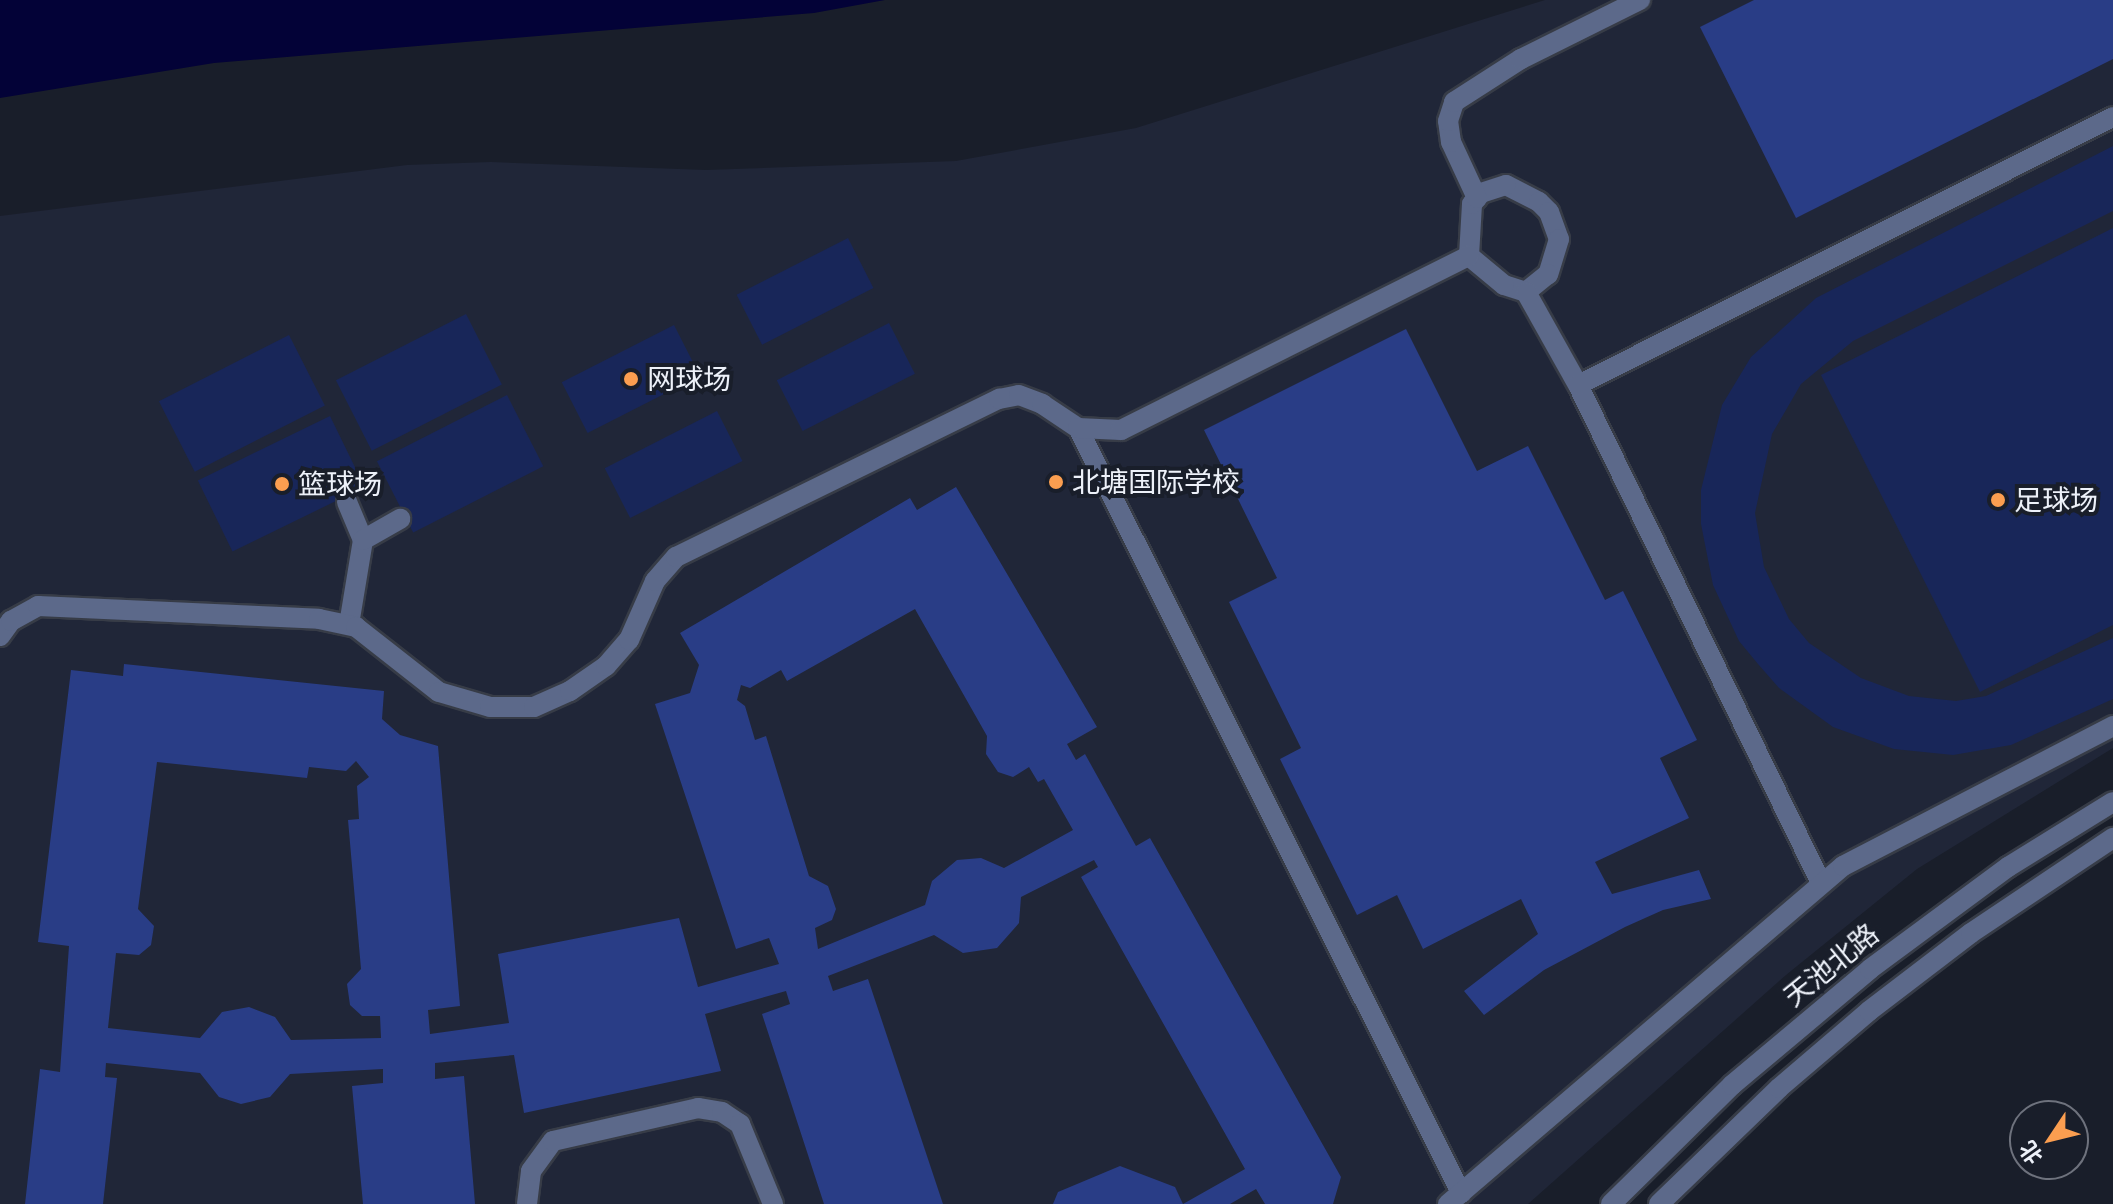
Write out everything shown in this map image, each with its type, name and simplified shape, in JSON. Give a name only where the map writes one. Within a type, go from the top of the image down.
[{"type":"street","points":[[1477,198],[1451,142],[1448,121],[1454,102],[1510,65],[1640,0]]},
{"type":"street","points":[[1578,385],[2113,117]]},
{"type":"street","points":[[1526,292],[1548,274],[1557,252],[1549,212],[1523,190],[1506,185],[1477,198],[1468,220],[1469,256],[1504,285],[1526,292],[1578,385],[1821,883]]},
{"type":"street","points":[[0,636],[11,621],[38,606],[349,625],[439,692],[490,707],[534,707],[570,691],[606,666],[629,640],[655,581],[676,557],[999,399],[1019,395],[1078,428],[1121,430],[1143,423],[1469,256]]},
{"type":"street","points":[[1078,428],[1454,1198],[1821,883],[1875,848],[2113,726]]},
{"type":"street","points":[[347,502],[363,540],[349,625]]},
{"type":"street","points":[[363,540],[400,519]]},
{"type":"street","name":"天池北路","points":[[1611,1204],[1743,1075],[1870,969],[2008,867],[2113,802]]},
{"type":"street","points":[[1659,1204],[1779,1088],[1869,1011],[1971,933],[2113,838]]},
{"type":"street","points":[[527,1204],[531,1171],[553,1141],[698,1108],[722,1112],[740,1124],[773,1204]]},
{"type":"shaded area","points":[[0,0],[885,0],[814,13],[214,63],[0,98]]},
{"type":"shaded area","name":"北塘国际学校","points":[[1545,0],[2113,0],[2113,748],[1917,869],[1786,975],[1528,1204],[0,1204],[0,216],[407,165],[491,162],[706,170],[956,161],[1136,128]]},
{"type":"shaded area","points":[[2113,146],[2113,211],[1853,341],[1801,384],[1772,434],[1755,513],[1764,567],[1789,619],[1809,643],[1861,678],[1909,696],[1956,701],[1986,696],[2113,638],[2113,699],[2011,745],[1953,755],[1894,749],[1833,727],[1779,688],[1758,664],[1739,641],[1713,585],[1701,524],[1701,490],[1722,405],[1751,357],[1816,298]]},
{"type":"shaded area","name":"足球场","points":[[2113,228],[2113,625],[1980,692],[1821,375]]},
{"type":"shaded area","name":"网球场","points":[[848,238],[873,288],[762,345],[737,295]]},
{"type":"shaded area","name":"篮球场","points":[[466,314],[502,384],[372,451],[336,380]]},
{"type":"shaded area","name":"网球场","points":[[889,323],[915,374],[803,431],[777,380]]},
{"type":"shaded area","name":"网球场","points":[[674,325],[700,376],[588,433],[562,382]]},
{"type":"shaded area","name":"篮球场","points":[[289,335],[325,405],[195,472],[159,401]]},
{"type":"shaded area","name":"篮球场","points":[[507,395],[543,466],[413,533],[377,461]]},
{"type":"shaded area","name":"网球场","points":[[717,411],[742,461],[630,518],[605,468]]},
{"type":"shaded area","name":"篮球场","points":[[330,416],[365,487],[233,551],[198,480]]},
{"type":"building","points":[[1754,0],[2113,0],[2113,59],[1796,218],[1700,27]]},
{"type":"building","points":[[1406,329],[1477,471],[1528,446],[1605,600],[1623,591],[1697,740],[1660,758],[1689,818],[1595,862],[1612,894],[1699,870],[1711,899],[1663,910],[1625,927],[1544,970],[1484,1015],[1464,991],[1538,934],[1521,899],[1423,949],[1397,895],[1357,915],[1280,759],[1301,748],[1229,602],[1277,578],[1204,430]]},
{"type":"building","points":[[956,487],[1097,727],[1067,744],[1076,760],[1085,754],[1136,846],[1150,838],[1341,1177],[1333,1204],[1265,1204],[1256,1189],[1230,1204],[1183,1204],[1245,1169],[1081,877],[1098,867],[1094,860],[1021,897],[1019,923],[997,948],[963,953],[934,935],[828,976],[833,991],[868,979],[943,1204],[824,1204],[762,1014],[790,1004],[786,991],[705,1014],[721,1071],[524,1113],[514,1055],[435,1063],[435,1079],[464,1076],[475,1204],[363,1204],[352,1086],[383,1083],[383,1069],[290,1074],[270,1097],[241,1104],[219,1097],[200,1073],[106,1063],[105,1077],[117,1078],[103,1204],[25,1204],[40,1069],[60,1072],[69,946],[38,942],[71,670],[123,676],[124,664],[384,691],[382,719],[400,735],[438,746],[460,1006],[428,1010],[430,1034],[509,1023],[498,954],[679,918],[698,987],[779,964],[769,938],[736,949],[655,704],[690,693],[699,665],[680,633],[910,498],[917,510]],"holes":[[[915,609],[987,736],[986,754],[998,772],[1013,777],[1029,767],[1038,782],[1044,779],[1073,830],[1004,868],[981,858],[957,860],[932,881],[925,905],[818,949],[815,928],[832,920],[836,909],[828,886],[809,876],[766,736],[755,740],[745,706],[737,700],[741,685],[750,688],[781,670],[787,681]],[[356,761],[369,777],[357,786],[359,819],[348,820],[361,969],[347,984],[350,1005],[362,1016],[380,1016],[381,1038],[291,1040],[275,1017],[249,1007],[222,1012],[200,1038],[108,1028],[116,953],[139,955],[151,945],[154,926],[138,909],[157,762],[307,778],[309,767],[346,771]]]},
{"type":"building","points":[[1120,1166],[1175,1187],[1183,1204],[1053,1204],[1058,1192]]},
{"type":"place","name":"网球场","points":[[631,379]]},
{"type":"place","name":"北塘国际学校","points":[[1056,482]]},
{"type":"place","name":"篮球场","points":[[282,484]]},
{"type":"place","name":"足球场","points":[[1998,500]]}]
